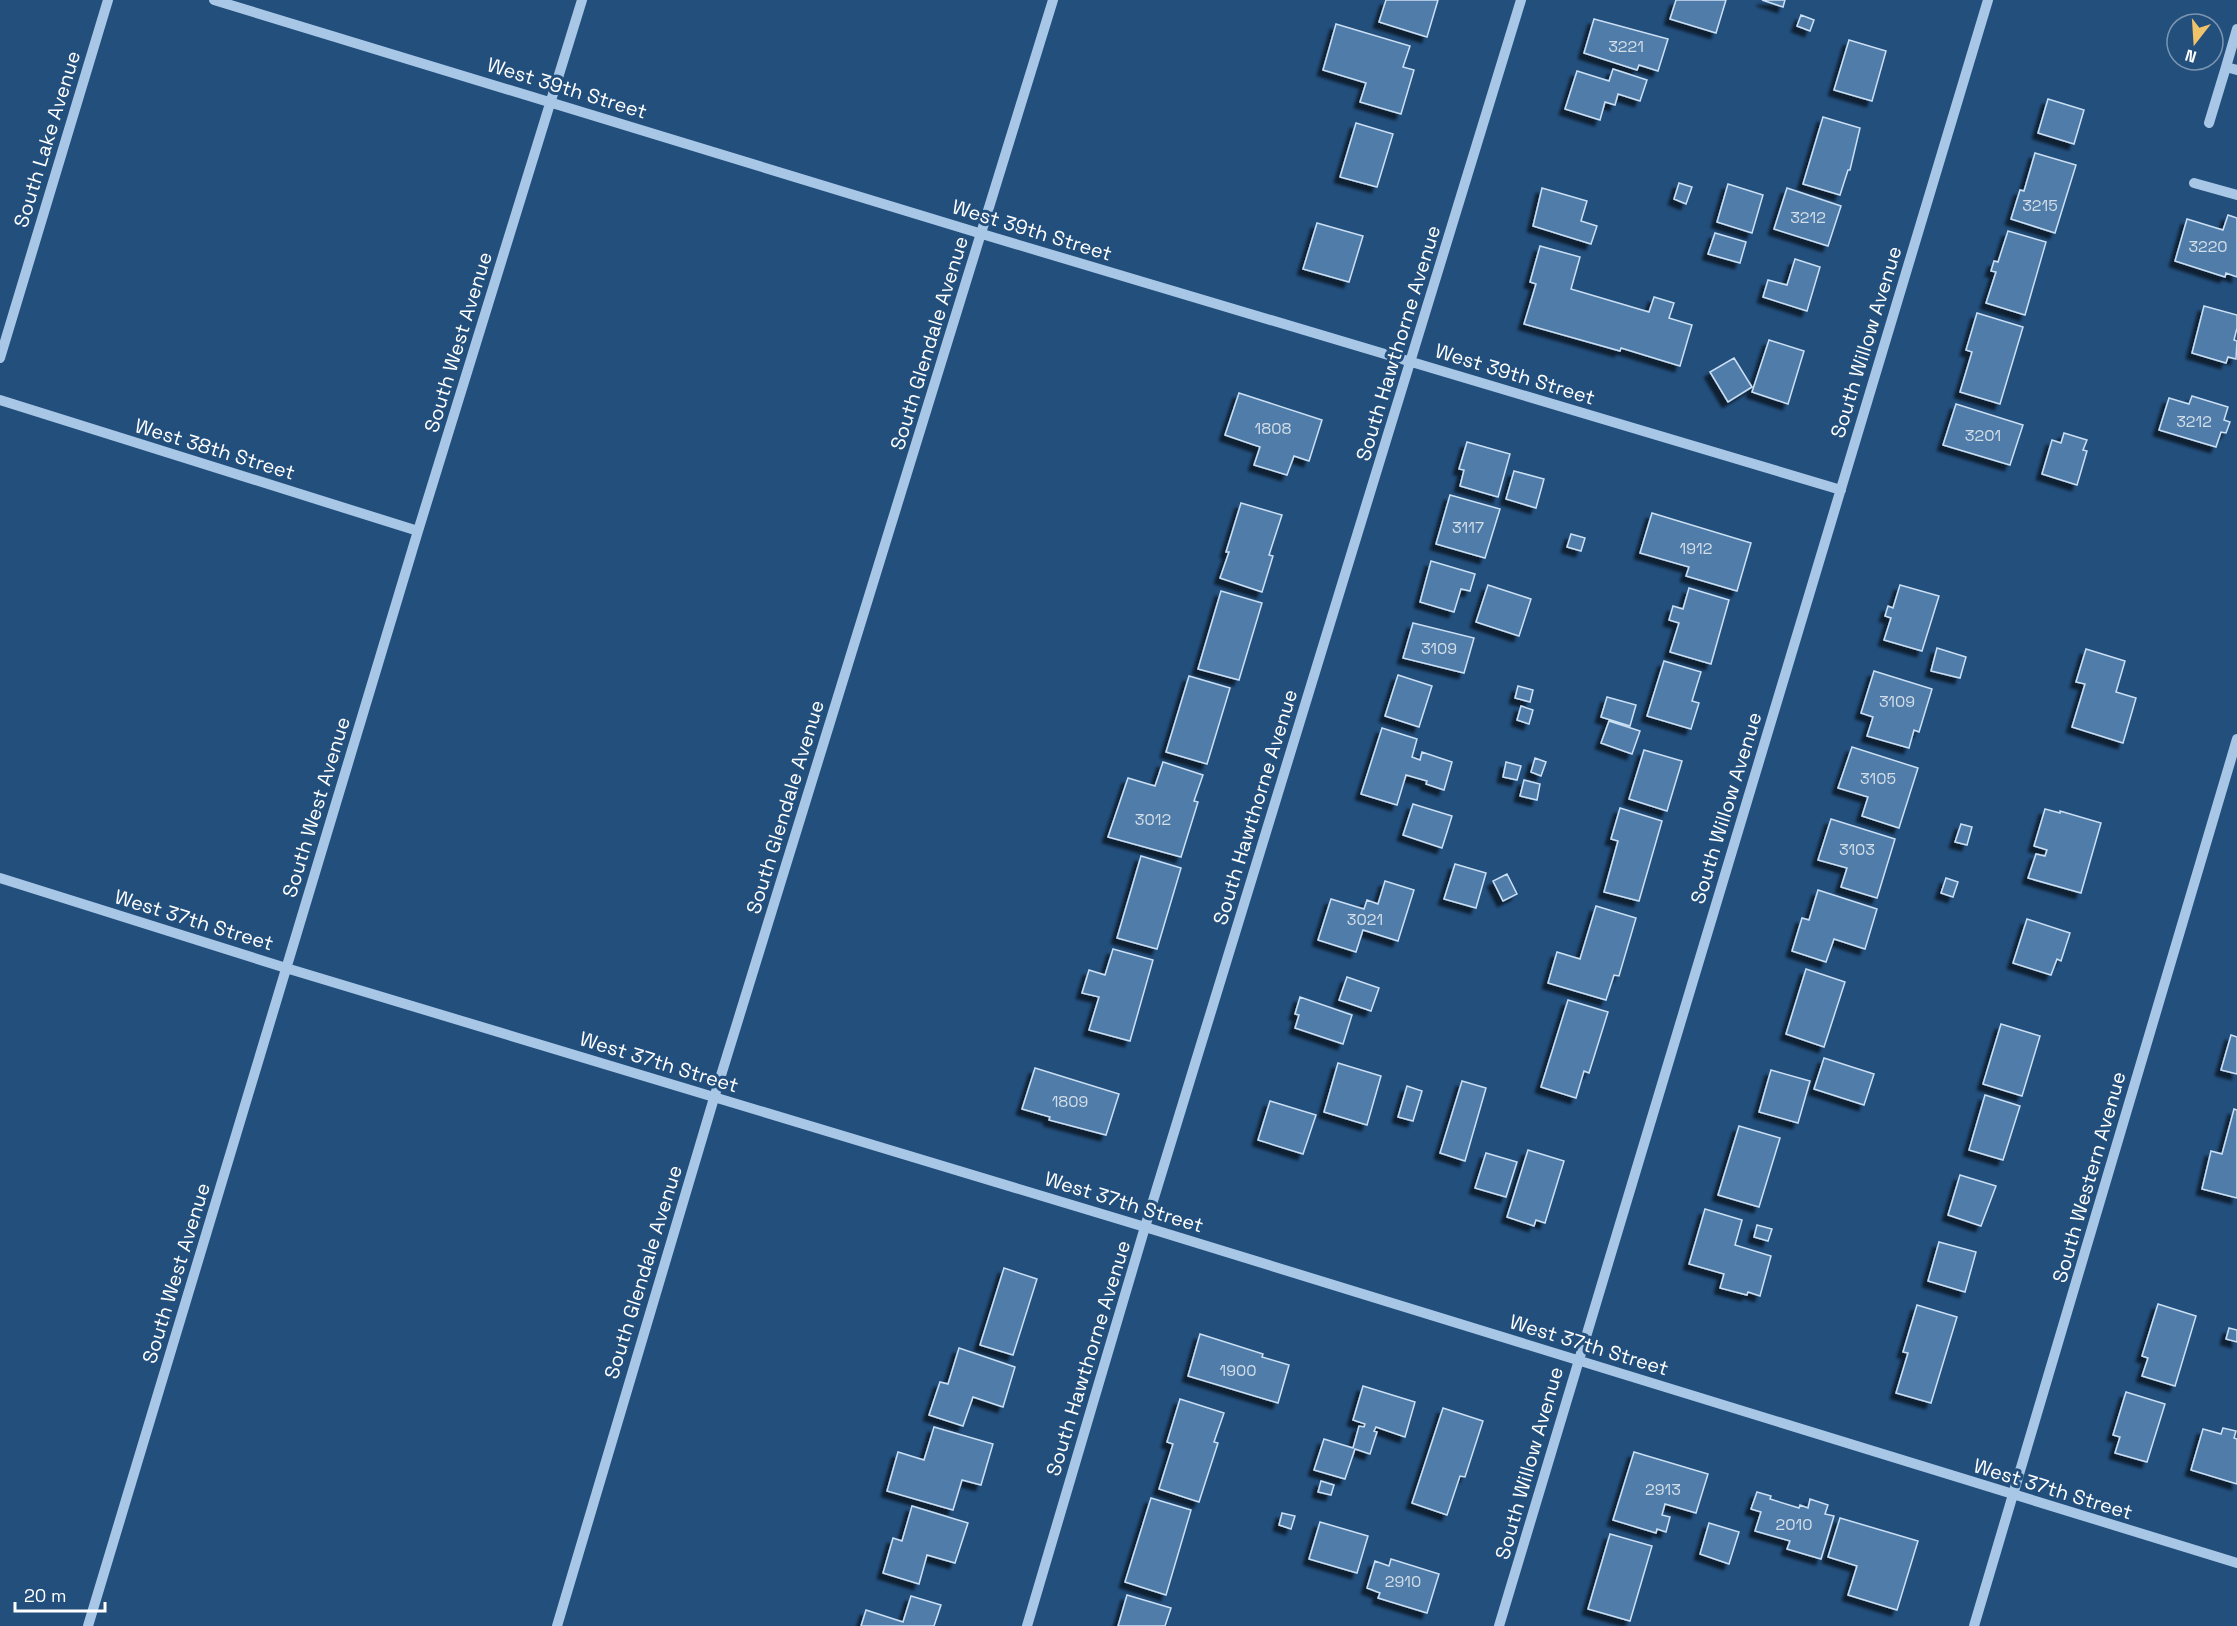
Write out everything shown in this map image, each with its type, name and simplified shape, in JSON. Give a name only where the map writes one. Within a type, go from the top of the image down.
[{"type":"street","name":"South Lake Avenue","points":[[0,358],[108,0]]},
{"type":"street","name":"West 39th Street","points":[[214,0],[982,234],[1841,490]]},
{"type":"street","name":"South West Avenue","points":[[88,1626],[418,531],[582,0]]},
{"type":"street","name":"South Glendale Avenue","points":[[557,1626],[714,1098],[1053,0]]},
{"type":"street","name":"South Hawthorne Avenue","points":[[1027,1626],[1145,1227],[1521,0]]},
{"type":"street","name":"South Willow Avenue","points":[[1499,1626],[1988,0]]},
{"type":"street","points":[[2209,123],[2231,68],[2237,29]]},
{"type":"street","points":[[2194,183],[2237,195]]},
{"type":"street","name":"West 38th Street","points":[[0,400],[418,531]]},
{"type":"street","name":"South Western Avenue","points":[[1974,1626],[2237,738]]},
{"type":"street","name":"West 37th Street","points":[[0,878],[286,968],[1145,1227],[2013,1496],[2237,1563]]},
{"type":"building","points":[[1386,0],[1438,0],[1427,37],[1379,22]]},
{"type":"building","points":[[1676,0],[1726,0],[1716,33],[1670,19]]},
{"type":"building","points":[[1762,0],[1785,0],[1783,7]]},
{"type":"building","points":[[1801,15],[1814,20],[1810,31],[1797,26]]},
{"type":"building","points":[[1594,19],[1668,39],[1658,71],[1639,65],[1637,70],[1584,53]]},
{"type":"building","points":[[1336,24],[1410,46],[1403,67],[1414,70],[1401,114],[1360,102],[1366,83],[1323,70]]},
{"type":"building","points":[[1849,40],[1886,51],[1872,101],[1834,90]]},
{"type":"building","points":[[1613,69],[1647,80],[1640,101],[1618,94],[1615,105],[1605,102],[1600,120],[1565,109],[1577,71],[1609,81]]},
{"type":"building","points":[[2048,99],[2084,110],[2074,144],[2038,133]]},
{"type":"building","points":[[1823,117],[1860,128],[1850,170],[1848,170],[1840,195],[1803,184]]},
{"type":"building","points":[[1356,123],[1393,134],[1377,187],[1340,177]]},
{"type":"building","points":[[2035,153],[2076,165],[2055,233],[2011,219],[2020,190],[2024,191]]},
{"type":"building","points":[[1679,183],[1692,187],[1686,204],[1674,199]]},
{"type":"building","points":[[1728,184],[1763,195],[1752,233],[1717,222]]},
{"type":"building","points":[[1542,188],[1587,201],[1581,221],[1597,226],[1591,244],[1533,226]]},
{"type":"building","points":[[1787,188],[1841,206],[1828,246],[1774,229]]},
{"type":"building","points":[[2228,215],[2237,218],[2237,277],[2226,273],[2225,277],[2175,261],[2187,219],[2223,230]]},
{"type":"building","points":[[1317,223],[1363,236],[1349,282],[1303,269]]},
{"type":"building","points":[[2008,231],[2046,242],[2025,315],[1986,303],[1996,272],[1991,271],[1994,261],[1998,262]]},
{"type":"building","points":[[1715,233],[1746,242],[1740,263],[1708,254]]},
{"type":"building","points":[[1540,246],[1580,257],[1571,289],[1649,312],[1654,297],[1674,303],[1669,318],[1692,325],[1680,366],[1621,348],[1620,351],[1524,324],[1536,284],[1530,282]]},
{"type":"building","points":[[1795,259],[1820,267],[1807,311],[1763,297],[1768,280],[1787,285]]},
{"type":"building","points":[[2204,306],[2237,315],[2234,340],[2237,341],[2236,359],[2228,357],[2226,363],[2192,353]]},
{"type":"building","points":[[1977,313],[2023,327],[2000,404],[1960,392],[1972,352],[1966,350]]},
{"type":"building","points":[[1769,340],[1804,351],[1788,404],[1752,392]]},
{"type":"building","points":[[1734,358],[1752,387],[1728,402],[1710,372]]},
{"type":"building","points":[[1239,393],[1322,420],[1309,461],[1294,456],[1287,475],[1254,465],[1260,447],[1225,435]]},
{"type":"building","points":[[2192,396],[2228,407],[2224,420],[2230,422],[2226,433],[2221,432],[2216,447],[2159,430],[2169,398],[2189,404]]},
{"type":"building","points":[[1956,404],[2023,425],[2010,465],[1943,445]]},
{"type":"building","points":[[2064,433],[2087,440],[2083,450],[2087,451],[2077,485],[2042,474],[2052,440],[2061,443]]},
{"type":"building","points":[[1467,442],[1510,454],[1498,497],[1460,486],[1464,470],[1459,469]]},
{"type":"building","points":[[1514,471],[1544,479],[1536,508],[1506,499]]},
{"type":"building","points":[[1450,495],[1500,509],[1485,558],[1436,544]]},
{"type":"building","points":[[1241,503],[1282,515],[1269,555],[1273,556],[1262,592],[1220,578]]},
{"type":"building","points":[[1652,513],[1751,543],[1737,591],[1686,576],[1689,567],[1640,553]]},
{"type":"building","points":[[1571,534],[1585,538],[1581,551],[1567,547]]},
{"type":"building","points":[[1431,561],[1475,574],[1470,591],[1461,589],[1454,612],[1420,602]]},
{"type":"building","points":[[1488,585],[1531,599],[1519,636],[1476,622]]},
{"type":"building","points":[[1900,585],[1939,596],[1922,651],[1884,640],[1891,618],[1885,616],[1888,606],[1893,608]]},
{"type":"building","points":[[1689,588],[1729,600],[1711,664],[1670,652],[1679,623],[1669,620],[1673,606],[1683,609]]},
{"type":"building","points":[[1221,591],[1262,603],[1239,680],[1198,669]]},
{"type":"building","points":[[1413,623],[1474,638],[1464,673],[1403,658]]},
{"type":"building","points":[[1937,648],[1966,657],[1960,678],[1931,671]]},
{"type":"building","points":[[2086,649],[2125,661],[2116,692],[2136,698],[2123,743],[2072,727],[2085,684],[2076,682]]},
{"type":"building","points":[[1664,661],[1701,672],[1692,701],[1699,703],[1691,729],[1647,716]]},
{"type":"building","points":[[1874,671],[1932,689],[1919,732],[1914,730],[1909,748],[1867,736],[1873,717],[1861,713]]},
{"type":"building","points":[[1398,675],[1432,686],[1419,727],[1385,716]]},
{"type":"building","points":[[1189,676],[1230,688],[1207,764],[1166,752]]},
{"type":"building","points":[[1518,686],[1533,690],[1530,702],[1515,698]]},
{"type":"building","points":[[1607,697],[1636,705],[1630,726],[1601,717]]},
{"type":"building","points":[[1521,706],[1533,710],[1529,724],[1517,720]]},
{"type":"building","points":[[1609,721],[1640,731],[1632,754],[1601,743]]},
{"type":"building","points":[[1382,728],[1417,739],[1412,757],[1420,760],[1422,752],[1452,762],[1444,790],[1426,784],[1427,781],[1406,775],[1397,805],[1361,794]]},
{"type":"building","points":[[1852,747],[1918,768],[1899,828],[1862,816],[1868,797],[1838,788]]},
{"type":"building","points":[[1644,750],[1682,761],[1667,811],[1629,799]]},
{"type":"building","points":[[1535,758],[1546,762],[1541,776],[1531,772]]},
{"type":"building","points":[[1163,762],[1203,775],[1194,801],[1198,802],[1181,857],[1108,837],[1128,778],[1155,786]]},
{"type":"building","points":[[1506,762],[1521,766],[1517,780],[1503,777]]},
{"type":"building","points":[[1524,780],[1540,784],[1537,800],[1520,796]]},
{"type":"building","points":[[1413,804],[1452,816],[1442,848],[1403,835]]},
{"type":"building","points":[[1620,808],[1662,821],[1639,901],[1604,892],[1618,841],[1611,839]]},
{"type":"building","points":[[2045,809],[2101,823],[2081,893],[2028,878],[2036,854],[2045,856],[2047,850],[2034,846]]},
{"type":"building","points":[[1831,819],[1895,839],[1877,898],[1841,887],[1847,868],[1818,860]]},
{"type":"building","points":[[1961,824],[1972,827],[1967,845],[1955,842]]},
{"type":"building","points":[[1141,856],[1181,868],[1157,949],[1117,938]]},
{"type":"building","points":[[1455,864],[1486,873],[1476,908],[1444,899]]},
{"type":"building","points":[[1507,874],[1517,894],[1503,901],[1493,881]]},
{"type":"building","points":[[1946,878],[1958,882],[1953,897],[1941,893]]},
{"type":"building","points":[[1385,881],[1414,890],[1398,941],[1363,930],[1356,952],[1318,940],[1331,899],[1364,909],[1367,900],[1378,904]]},
{"type":"building","points":[[1818,890],[1877,909],[1865,949],[1834,939],[1826,962],[1792,951],[1802,918],[1809,920]]},
{"type":"building","points":[[1596,906],[1636,918],[1619,976],[1614,975],[1606,1000],[1548,983],[1557,952],[1580,959]]},
{"type":"building","points":[[2027,919],[2070,933],[2061,961],[2057,959],[2051,975],[2013,963]]},
{"type":"building","points":[[1113,949],[1153,960],[1130,1041],[1089,1030],[1099,997],[1082,993],[1089,970],[1105,975]]},
{"type":"building","points":[[1806,969],[1845,982],[1824,1047],[1786,1034]]},
{"type":"building","points":[[1347,977],[1379,988],[1371,1011],[1339,1000]]},
{"type":"building","points":[[1300,997],[1352,1015],[1343,1044],[1295,1028],[1299,1015],[1295,1014]]},
{"type":"building","points":[[1568,1000],[1608,1012],[1589,1073],[1584,1071],[1576,1098],[1541,1087]]},
{"type":"building","points":[[2001,1024],[2040,1036],[2022,1096],[1983,1084]]},
{"type":"building","points":[[2231,1035],[2237,1037],[2237,1074],[2221,1070]]},
{"type":"building","points":[[1824,1058],[1874,1074],[1864,1105],[1814,1089]]},
{"type":"building","points":[[1338,1063],[1381,1076],[1367,1125],[1324,1112]]},
{"type":"building","points":[[1035,1068],[1119,1094],[1106,1135],[1049,1120],[1050,1117],[1022,1109]]},
{"type":"building","points":[[1771,1070],[1810,1081],[1798,1123],[1759,1112]]},
{"type":"building","points":[[1462,1081],[1486,1088],[1465,1161],[1440,1153]]},
{"type":"building","points":[[1407,1086],[1422,1091],[1413,1121],[1398,1117]]},
{"type":"building","points":[[1985,1095],[2020,1106],[2003,1160],[1969,1150]]},
{"type":"building","points":[[1270,1101],[1316,1115],[1303,1154],[1258,1140]]},
{"type":"building","points":[[2234,1109],[2237,1110],[2237,1198],[2202,1189],[2211,1151],[2222,1154]]},
{"type":"building","points":[[1739,1126],[1780,1138],[1759,1207],[1718,1195]]},
{"type":"building","points":[[1528,1150],[1564,1161],[1545,1223],[1536,1220],[1534,1226],[1507,1217]]},
{"type":"building","points":[[1486,1153],[1517,1162],[1506,1197],[1475,1188]]},
{"type":"building","points":[[1960,1175],[1996,1186],[1981,1226],[1948,1215]]},
{"type":"building","points":[[1705,1209],[1742,1220],[1735,1245],[1771,1256],[1760,1296],[1720,1288],[1724,1274],[1689,1264]]},
{"type":"building","points":[[1757,1225],[1772,1229],[1768,1241],[1754,1237]]},
{"type":"building","points":[[1939,1242],[1976,1252],[1965,1292],[1928,1281]]},
{"type":"building","points":[[1004,1268],[1037,1279],[1013,1355],[980,1345]]},
{"type":"building","points":[[2158,1304],[2196,1316],[2175,1386],[2142,1376],[2148,1358],[2142,1356]]},
{"type":"building","points":[[1917,1305],[1957,1317],[1931,1403],[1896,1393],[1908,1353],[1903,1352]]},
{"type":"building","points":[[2229,1328],[2237,1330],[2237,1342],[2226,1339]]},
{"type":"building","points":[[1200,1334],[1263,1354],[1262,1357],[1289,1365],[1278,1403],[1188,1376]]},
{"type":"building","points":[[959,1348],[1015,1367],[1003,1407],[973,1397],[963,1426],[929,1415],[940,1382],[948,1384]]},
{"type":"building","points":[[1363,1386],[1415,1402],[1405,1437],[1376,1427],[1374,1431],[1377,1432],[1370,1454],[1355,1449],[1345,1479],[1314,1470],[1324,1439],[1353,1448],[1359,1426],[1364,1427],[1365,1424],[1353,1420]]},
{"type":"building","points":[[2126,1392],[2165,1404],[2147,1462],[2115,1453],[2120,1437],[2113,1435]]},
{"type":"building","points":[[1180,1399],[1224,1413],[1214,1442],[1218,1443],[1199,1502],[1159,1489],[1173,1444],[1167,1442]]},
{"type":"building","points":[[1443,1408],[1483,1421],[1465,1477],[1460,1476],[1447,1515],[1412,1503]]},
{"type":"building","points":[[934,1427],[993,1444],[981,1485],[962,1480],[953,1510],[887,1491],[898,1452],[924,1460]]},
{"type":"building","points":[[2223,1428],[2236,1431],[2234,1438],[2237,1439],[2237,1484],[2191,1470],[2203,1429],[2221,1434]]},
{"type":"building","points":[[1634,1452],[1708,1474],[1696,1513],[1665,1504],[1662,1515],[1670,1517],[1666,1532],[1657,1529],[1656,1533],[1613,1520]]},
{"type":"building","points":[[1321,1481],[1334,1485],[1331,1495],[1318,1492]]},
{"type":"building","points":[[1757,1492],[1771,1496],[1770,1499],[1799,1508],[1800,1505],[1808,1508],[1810,1499],[1828,1505],[1825,1514],[1834,1516],[1821,1559],[1787,1549],[1790,1541],[1755,1531],[1761,1512],[1751,1509]]},
{"type":"building","points":[[1151,1498],[1191,1510],[1166,1595],[1125,1582]]},
{"type":"building","points":[[912,1506],[968,1523],[955,1563],[927,1555],[919,1584],[883,1573],[893,1538],[902,1541]]},
{"type":"building","points":[[1282,1513],[1295,1516],[1291,1529],[1279,1525]]},
{"type":"building","points":[[1840,1518],[1918,1541],[1897,1610],[1848,1595],[1857,1566],[1828,1557]]},
{"type":"building","points":[[1320,1522],[1368,1536],[1357,1573],[1309,1559]]},
{"type":"building","points":[[1709,1523],[1739,1532],[1729,1564],[1700,1554]]},
{"type":"building","points":[[1610,1534],[1652,1546],[1630,1621],[1588,1609]]},
{"type":"building","points":[[1391,1559],[1439,1574],[1427,1613],[1378,1598],[1380,1593],[1367,1588],[1375,1561],[1389,1566]]},
{"type":"building","points":[[1127,1595],[1171,1608],[1165,1626],[1118,1626]]},
{"type":"building","points":[[911,1596],[941,1605],[934,1626],[861,1626],[866,1610],[903,1622]]}]
